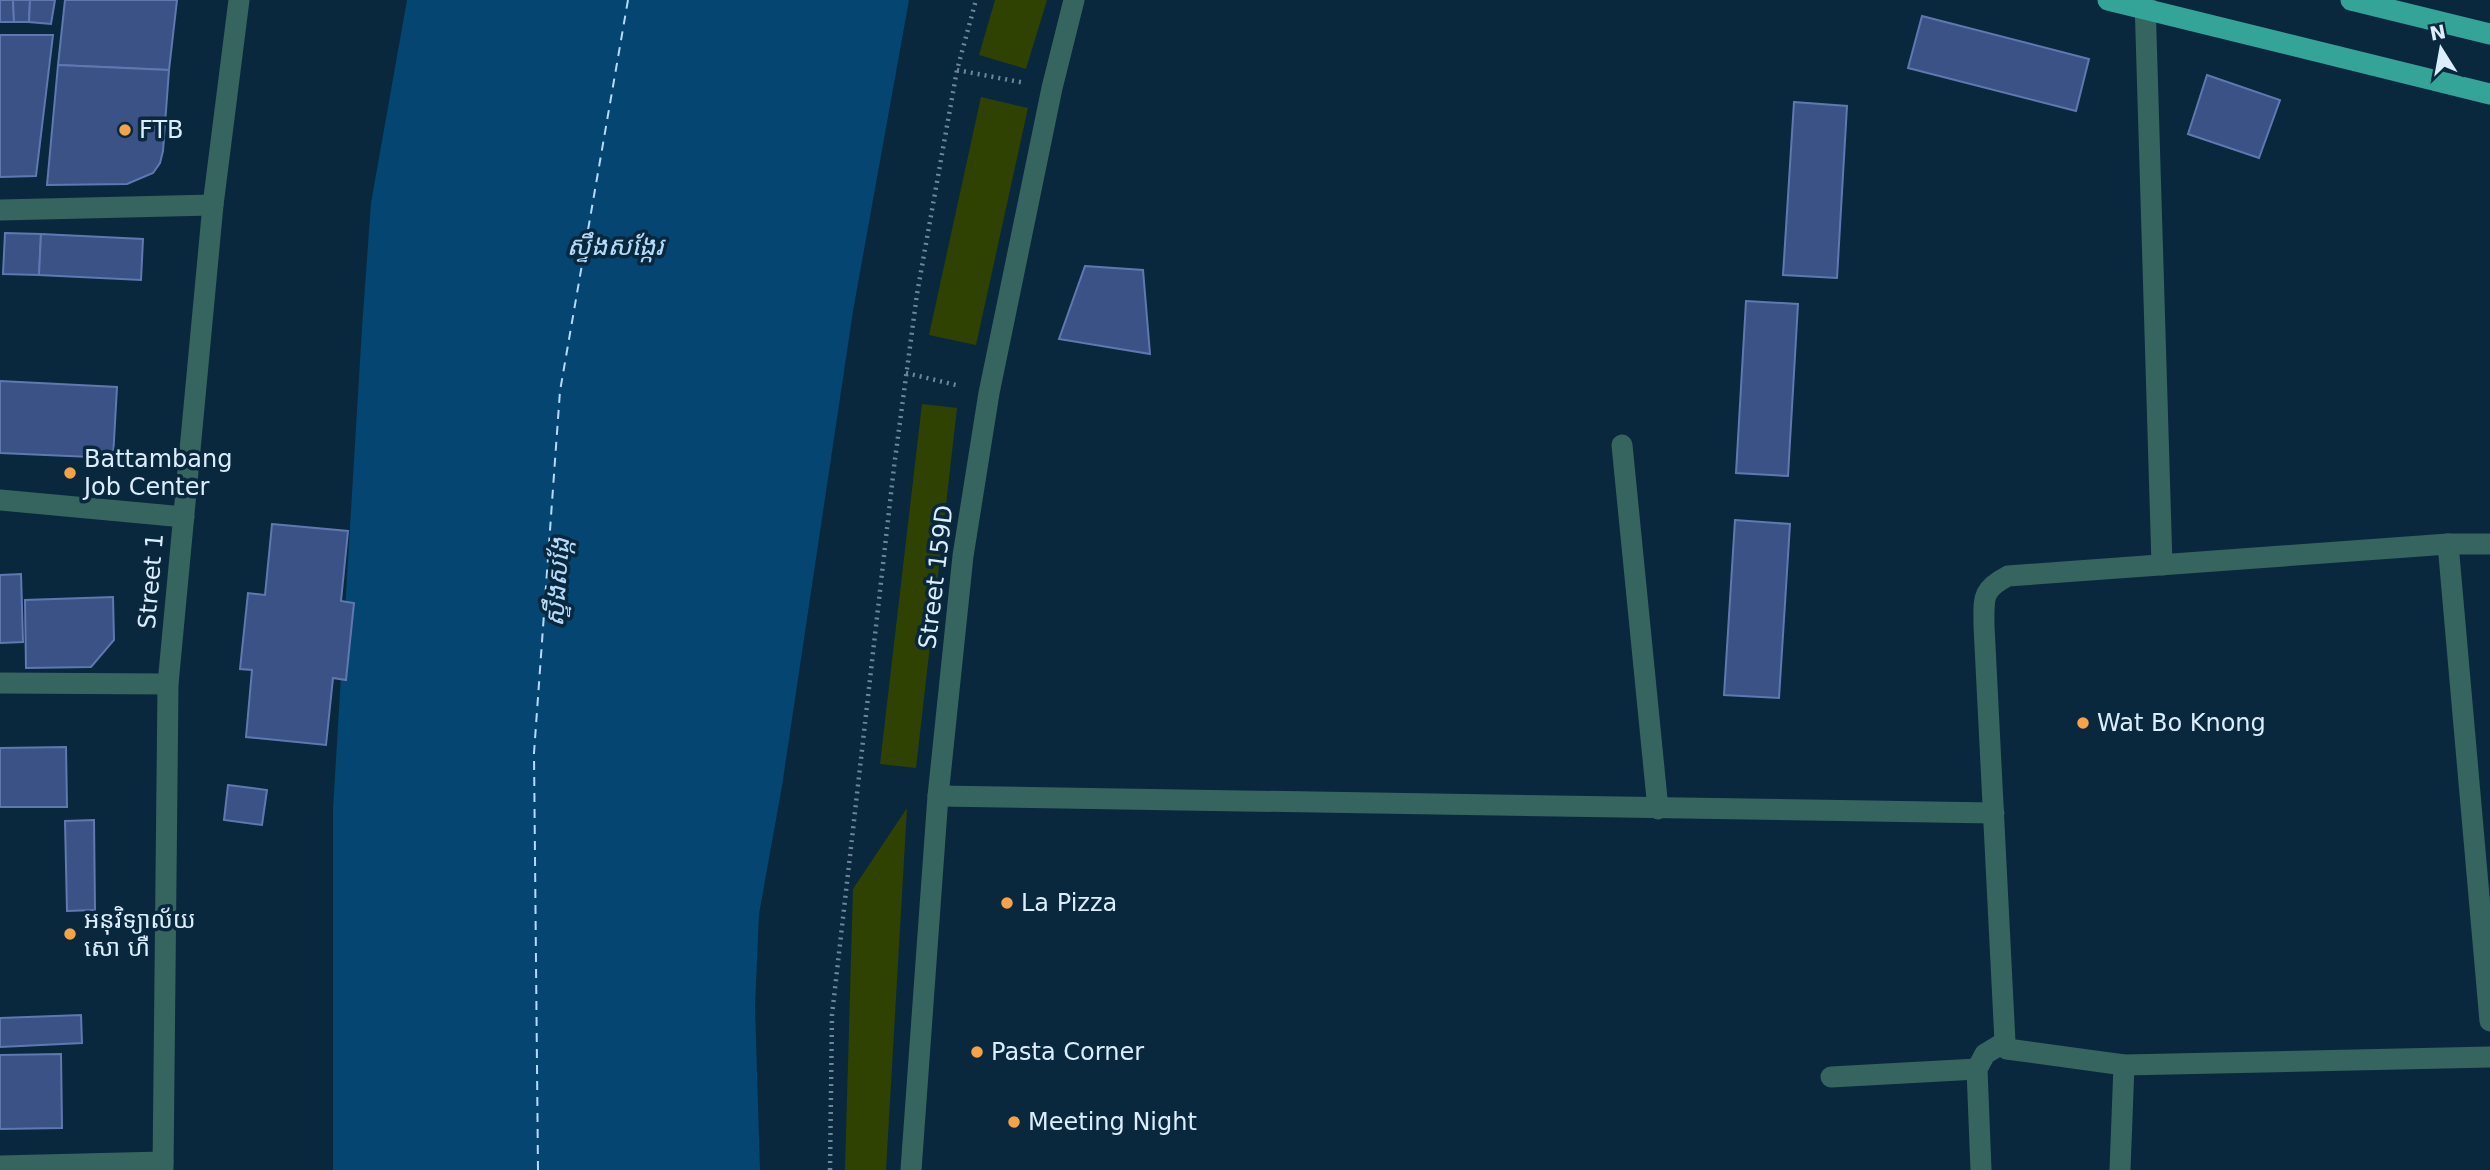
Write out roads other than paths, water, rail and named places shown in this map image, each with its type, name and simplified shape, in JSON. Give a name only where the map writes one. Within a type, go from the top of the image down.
[{"type":"main road","points":[[2108,0],[2145,5],[2490,94]]},
{"type":"main road","points":[[2351,0],[2490,34]]},
{"type":"street","name":"Street 1","points":[[163,1166],[168,684],[213,205],[239,0]]},
{"type":"street","name":"Street 159D","points":[[911,1170],[938,796],[963,556],[989,393],[1052,88],[1074,0]]},
{"type":"street","points":[[2145,5],[2162,565]]},
{"type":"street","points":[[0,210],[213,205]]},
{"type":"street","points":[[1622,445],[1658,809]]},
{"type":"street","points":[[0,500],[184,517]]},
{"type":"street","points":[[2448,544],[2480,785],[2490,1021]]},
{"type":"street","points":[[2490,544],[2448,544],[2008,576],[1994,583],[1985,593],[1984,626],[2004,1042],[2007,1049],[2124,1065],[2490,1057]]},
{"type":"street","points":[[0,683],[168,684]]},
{"type":"street","points":[[938,796],[1994,813]]},
{"type":"street","points":[[1981,1170],[1977,1069],[1985,1054],[2004,1042]]},
{"type":"street","points":[[2120,1170],[2124,1065]]},
{"type":"street","points":[[1831,1077],[1977,1069]]},
{"type":"street","points":[[0,1166],[163,1166]]},
{"type":"water","name":"ស្ទឹងសង្កែរ","points":[[407,0],[909,0],[853,311],[782,786],[759,914],[755,1007],[760,1170],[333,1170],[333,809],[362,328],[371,203]]},
{"type":"place","name":"FTB","points":[[125,130]]},
{"type":"place","name":"Battambang Job Center","points":[[70,473]]},
{"type":"place","name":"Wat Bo Knong","points":[[2083,723]]},
{"type":"place","name":"La Pizza","points":[[1007,903]]},
{"type":"place","name":"អនុវិទ្យាល័យ សោ ហឺ","points":[[70,934]]},
{"type":"place","name":"Pasta Corner","points":[[977,1052]]},
{"type":"place","name":"Meeting Night","points":[[1014,1122]]},
{"type":"water label","name":"ស្ទឹងសង្កែ","points":[[557,582]]}]
